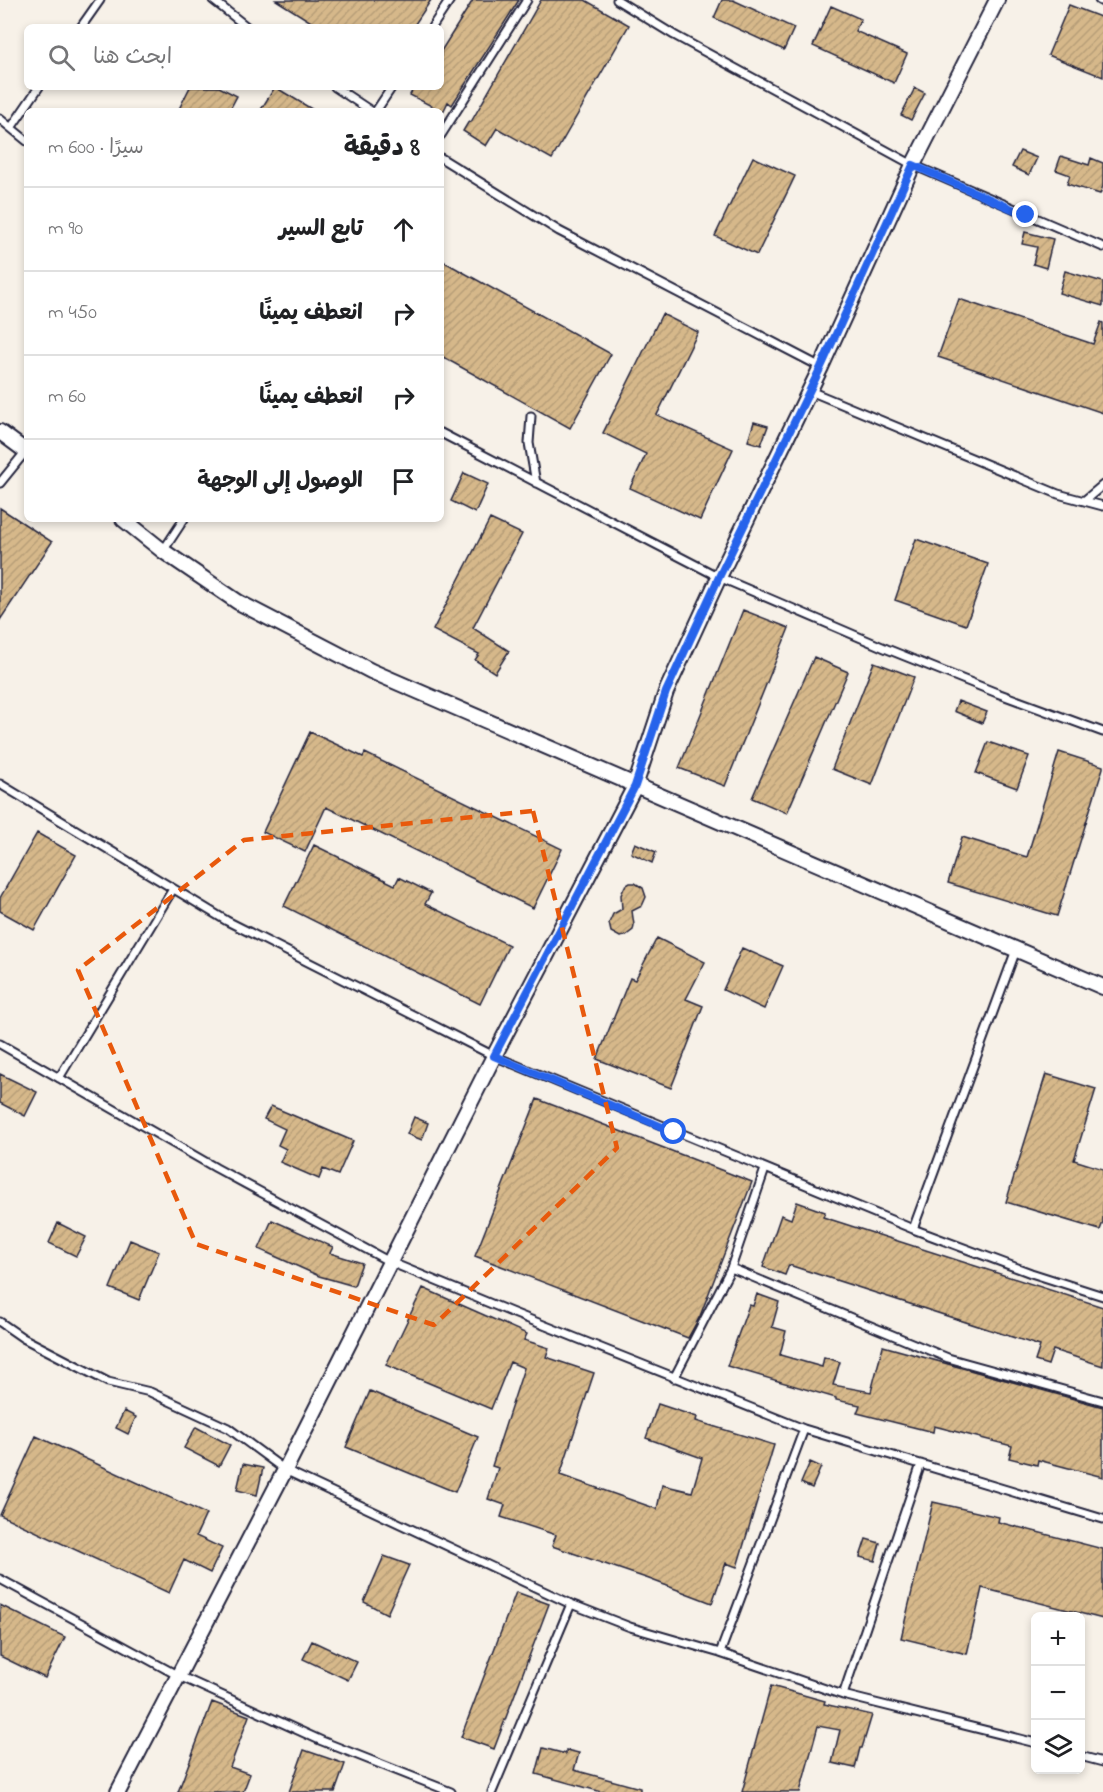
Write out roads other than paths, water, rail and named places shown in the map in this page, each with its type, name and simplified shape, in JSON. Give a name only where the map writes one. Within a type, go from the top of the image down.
[{"type":"street","points":[[118,1792],[285,1470],[494,1056],[635,786],[666,692],[821,367],[913,165],[997,0]]},
{"type":"street","points":[[0,432],[24,450]]},
{"type":"street","points":[[127,522],[163,551],[238,602],[371,671],[1103,987]]},
{"type":"lane","points":[[83,24],[100,0]]},
{"type":"lane","points":[[213,0],[242,24]]},
{"type":"lane","points":[[434,24],[450,0]]},
{"type":"lane","points":[[444,130],[527,0]]},
{"type":"lane","points":[[616,0],[674,35],[913,165],[1103,247]]},
{"type":"lane","points":[[1099,0],[1103,2]]},
{"type":"lane","points":[[25,108],[37,90]]},
{"type":"lane","points":[[340,90],[366,108]]},
{"type":"lane","points":[[378,108],[390,90]]},
{"type":"lane","points":[[11,128],[24,109]]},
{"type":"lane","points":[[0,119],[24,139]]},
{"type":"lane","points":[[444,160],[559,231],[821,367]]},
{"type":"lane","points":[[810,390],[1058,494],[1103,506]]},
{"type":"lane","points":[[531,416],[529,443],[536,483]]},
{"type":"lane","points":[[444,435],[719,577],[898,654],[1103,732]]},
{"type":"lane","points":[[0,483],[24,454]]},
{"type":"lane","points":[[1085,500],[1103,485]]},
{"type":"lane","points":[[163,551],[182,522]]},
{"type":"lane","points":[[0,784],[227,921],[494,1056],[913,1229],[1032,1273],[1103,1296]]},
{"type":"lane","points":[[59,1078],[173,889]]},
{"type":"lane","points":[[913,1229],[1016,950]]},
{"type":"lane","points":[[0,1044],[216,1168],[390,1262],[804,1429],[1103,1520]]},
{"type":"lane","points":[[674,1378],[731,1268],[765,1169]]},
{"type":"lane","points":[[731,1268],[948,1358],[1103,1401]]},
{"type":"lane","points":[[0,1322],[23,1338],[108,1382],[150,1392],[228,1428],[249,1441],[285,1470],[571,1604],[630,1627],[720,1653],[843,1695],[1031,1742]]},
{"type":"lane","points":[[720,1653],[804,1429]]},
{"type":"lane","points":[[843,1695],[921,1464]]},
{"type":"lane","points":[[0,1579],[177,1675],[322,1741],[451,1792]]},
{"type":"lane","points":[[492,1792],[571,1604]]},
{"type":"lane","points":[[1085,1757],[1103,1762]]}]
